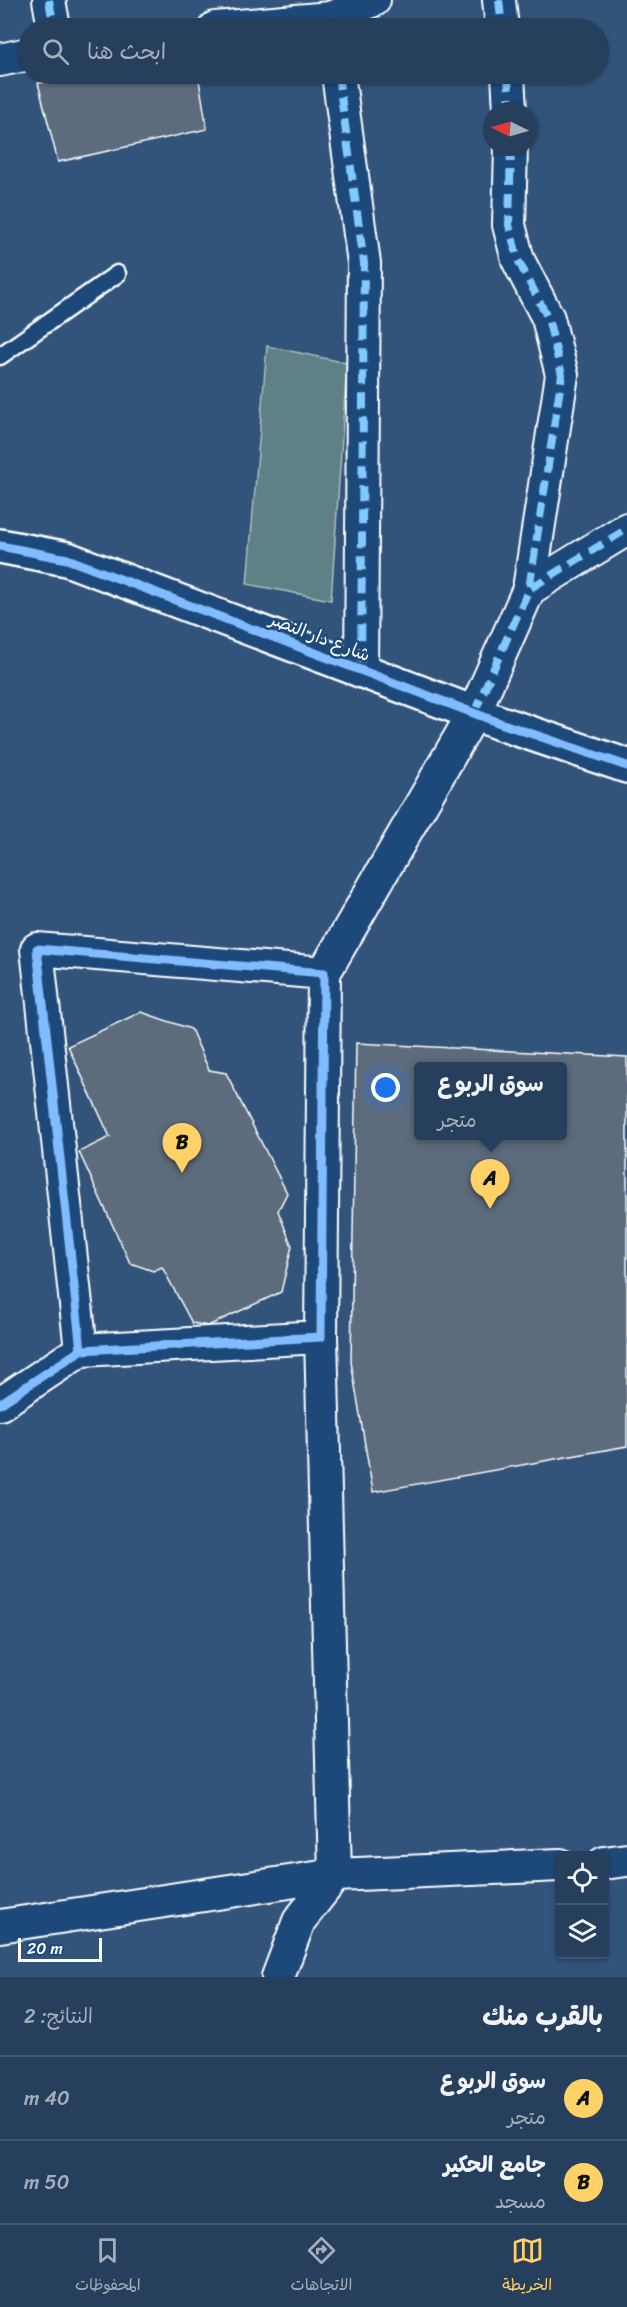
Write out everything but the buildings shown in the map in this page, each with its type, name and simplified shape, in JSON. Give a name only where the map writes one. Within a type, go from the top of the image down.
[{"type":"street","points":[[49,0],[52,18]]},
{"type":"street","points":[[340,18],[374,0]]},
{"type":"street","points":[[499,0],[501,18]]},
{"type":"street","points":[[0,60],[18,56]]},
{"type":"street","points":[[339,84],[364,263],[361,670]]},
{"type":"street","points":[[509,84],[510,102]]},
{"type":"street","points":[[278,1977],[299,1921],[335,1875],[321,1337],[324,973],[474,713],[529,589],[562,375],[548,318],[518,260],[509,225],[511,156]]},
{"type":"street","points":[[529,589],[627,530]]},
{"type":"street","name":"شارع دار النصر","points":[[0,546],[67,559],[474,713],[627,766]]},
{"type":"street","points":[[81,1350],[37,950],[324,973]]},
{"type":"street","points":[[0,1404],[81,1350],[321,1337]]},
{"type":"street","points":[[609,1862],[627,1860]]},
{"type":"street","points":[[0,1926],[335,1875],[555,1865]]},
{"type":"lane","points":[[0,356],[117,274]]},
{"type":"green space","points":[[267,346],[347,363],[331,600],[247,584]]},
{"type":"marked path","points":[[49,0],[52,18]]},
{"type":"marked path","points":[[499,0],[501,18]]},
{"type":"marked path","points":[[339,84],[364,263],[361,671]]},
{"type":"marked path","points":[[509,84],[510,102]]},
{"type":"marked path","points":[[511,156],[509,225],[518,260],[548,318],[562,375],[529,589]]},
{"type":"marked path","points":[[474,713],[529,589],[627,529]]},
{"type":"cycle path","points":[[0,546],[67,559],[500,723],[627,766]]},
{"type":"cycle path","points":[[0,1404],[81,1350],[321,1337],[324,973],[37,949],[81,1350]]},
{"type":"place","name":"جامع الحكير","points":[[182,1173]]},
{"type":"place","name":"سوق الربوع","points":[[490,1209]]}]
